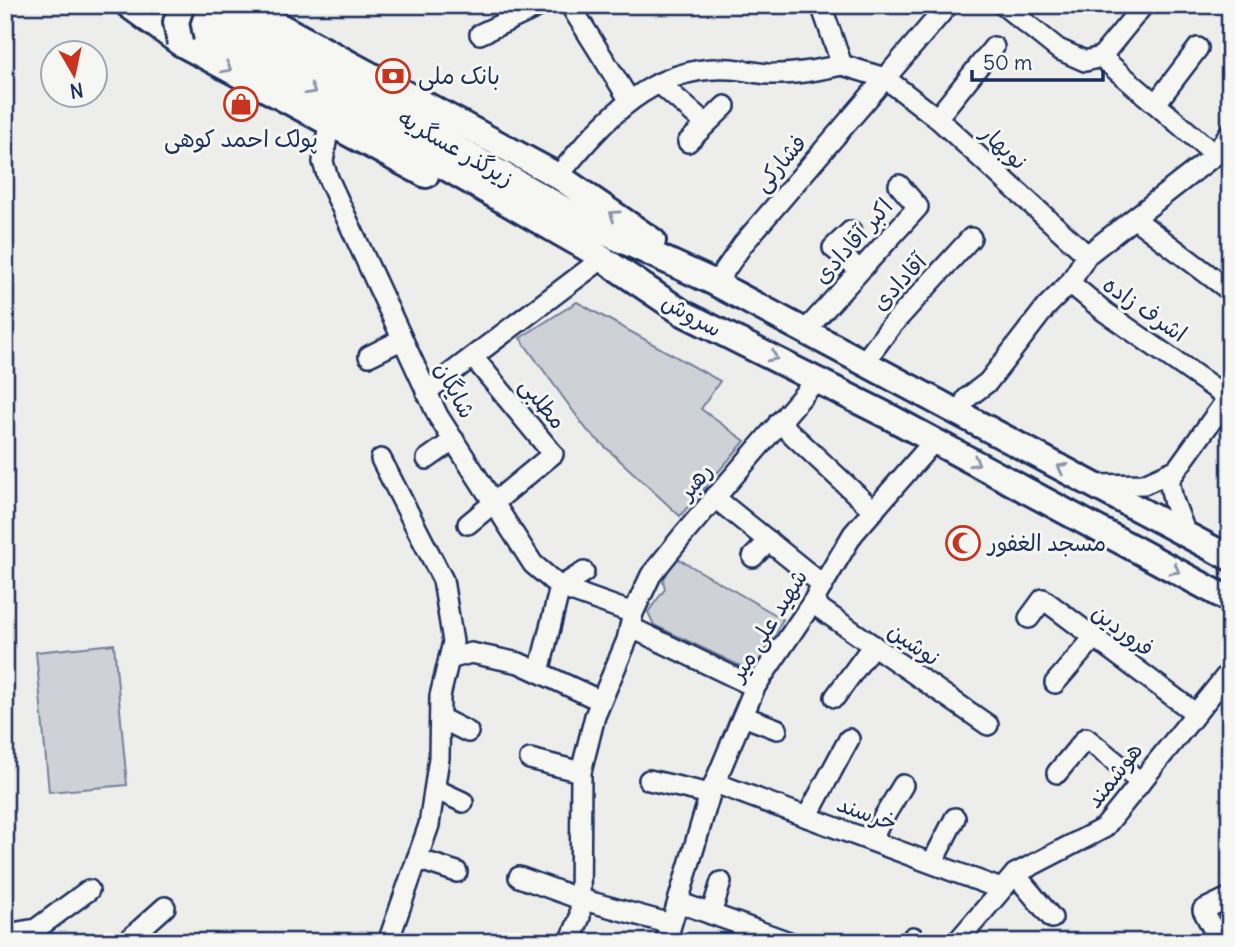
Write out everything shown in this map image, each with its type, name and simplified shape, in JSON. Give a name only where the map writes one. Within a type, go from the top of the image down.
[{"type":"main road","points":[[128,5],[180,43],[683,313]]},
{"type":"main road","name":"سروش","points":[[169,5],[202,28],[588,249],[683,313],[934,440],[1230,600]]},
{"type":"main road","points":[[180,43],[176,22],[182,5]]},
{"type":"main road","name":"زیرگذر عسگریه","points":[[205,5],[604,232],[713,282]]},
{"type":"main road","points":[[243,6],[558,176],[713,282]]},
{"type":"main road","name":"سروش","points":[[713,282],[1230,558]]},
{"type":"street","points":[[480,34],[542,5]]},
{"type":"street","points":[[570,5],[631,101]]},
{"type":"street","name":"فشارکی","points":[[713,282],[948,5]]},
{"type":"street","points":[[1003,5],[1058,49],[1085,61],[1101,57],[1141,8],[1138,5]]},
{"type":"street","points":[[824,6],[842,65]]},
{"type":"street","points":[[937,118],[995,47]]},
{"type":"street","points":[[1157,102],[1198,48]]},
{"type":"street","points":[[1101,57],[1157,102],[1215,155]]},
{"type":"street","points":[[558,176],[585,144],[647,87],[688,72],[730,69],[770,74],[808,72],[842,65],[885,78]]},
{"type":"street","name":"نوبهار","points":[[885,78],[937,118],[1087,255]]},
{"type":"street","points":[[659,83],[706,124]]},
{"type":"street","points":[[688,142],[725,106]]},
{"type":"street","name":"شایگان","points":[[329,123],[323,162],[401,340],[426,392],[454,440],[533,564],[561,587],[632,620]]},
{"type":"street","points":[[959,413],[967,398],[988,382],[1046,307],[1070,282],[1087,255],[1215,155],[1228,136]]},
{"type":"street","name":"اکبر آقادادی","points":[[806,330],[918,207],[899,185]]},
{"type":"street","points":[[1135,219],[1230,291]]},
{"type":"street","points":[[851,231],[833,248],[860,270]]},
{"type":"street","name":"آقادادی","points":[[865,361],[891,326],[971,238]]},
{"type":"street","points":[[426,392],[594,265]]},
{"type":"street","name":"اشرف زاده","points":[[1070,282],[1087,299],[1229,397]]},
{"type":"street","points":[[369,356],[401,340]]},
{"type":"street","name":"مطلبی","points":[[473,357],[553,454],[494,503]]},
{"type":"street","name":"رهبر","points":[[569,942],[580,917],[581,772],[601,701],[651,575],[714,496],[817,379]]},
{"type":"street","points":[[1094,485],[1144,484],[1172,471],[1229,397]]},
{"type":"street","points":[[779,422],[874,511]]},
{"type":"street","points":[[428,459],[454,440]]},
{"type":"street","name":"شهید علی میر","points":[[668,933],[713,788],[755,687],[812,603],[853,534],[934,440]]},
{"type":"street","points":[[381,459],[443,580],[453,642],[440,696],[435,789],[429,825],[388,942]]},
{"type":"street","points":[[1172,471],[1170,490],[1186,534]]},
{"type":"street","points":[[714,496],[770,534],[823,585]]},
{"type":"street","points":[[468,524],[494,503]]},
{"type":"street","points":[[753,557],[770,534]]},
{"type":"street","points":[[538,672],[561,587],[584,572]]},
{"type":"street","name":"فروردین","points":[[1029,618],[1043,598],[1093,639],[1195,713]]},
{"type":"street","name":"نوشین","points":[[812,603],[988,725]]},
{"type":"street","points":[[632,620],[755,687]]},
{"type":"street","points":[[1055,683],[1093,639]]},
{"type":"street","points":[[835,697],[873,645]]},
{"type":"street","points":[[449,659],[471,653],[519,663],[601,701]]},
{"type":"street","name":"هوشمند","points":[[957,942],[1015,874],[1104,828],[1195,713],[1223,692],[1230,671]]},
{"type":"street","points":[[743,716],[777,729]]},
{"type":"street","points":[[440,718],[468,732]]},
{"type":"street","points":[[1058,773],[1086,738],[1139,781]]},
{"type":"street","points":[[807,817],[849,739]]},
{"type":"street","points":[[530,759],[581,772]]},
{"type":"street","name":"خرسند","points":[[649,780],[713,788],[807,817],[1001,889]]},
{"type":"street","points":[[870,840],[903,785]]},
{"type":"street","points":[[435,789],[463,802]]},
{"type":"street","points":[[932,863],[955,818]]},
{"type":"street","points":[[417,859],[457,872]]},
{"type":"street","points":[[1015,874],[1052,918]]},
{"type":"street","points":[[519,877],[668,933]]},
{"type":"street","points":[[711,914],[720,882]]},
{"type":"street","points":[[7,942],[18,932],[36,929],[89,890]]},
{"type":"street","points":[[1220,942],[1203,910],[1230,897]]},
{"type":"street","points":[[678,902],[789,942]]},
{"type":"street","points":[[125,942],[165,907]]},
{"type":"shaded area","points":[[577,302],[720,381],[701,409],[745,441],[680,516],[587,430],[520,338]]},
{"type":"shaded area","points":[[675,557],[783,619],[753,672],[654,625],[648,612],[665,589],[663,581]]},
{"type":"shaded area","points":[[114,644],[127,785],[49,792],[36,652]]},
{"type":"place","name":"بانک ملی","points":[[393,76]]},
{"type":"place","name":"پولک احمد کوهی","points":[[241,104]]},
{"type":"place","name":"مسجد الغفور","points":[[963,543]]}]
